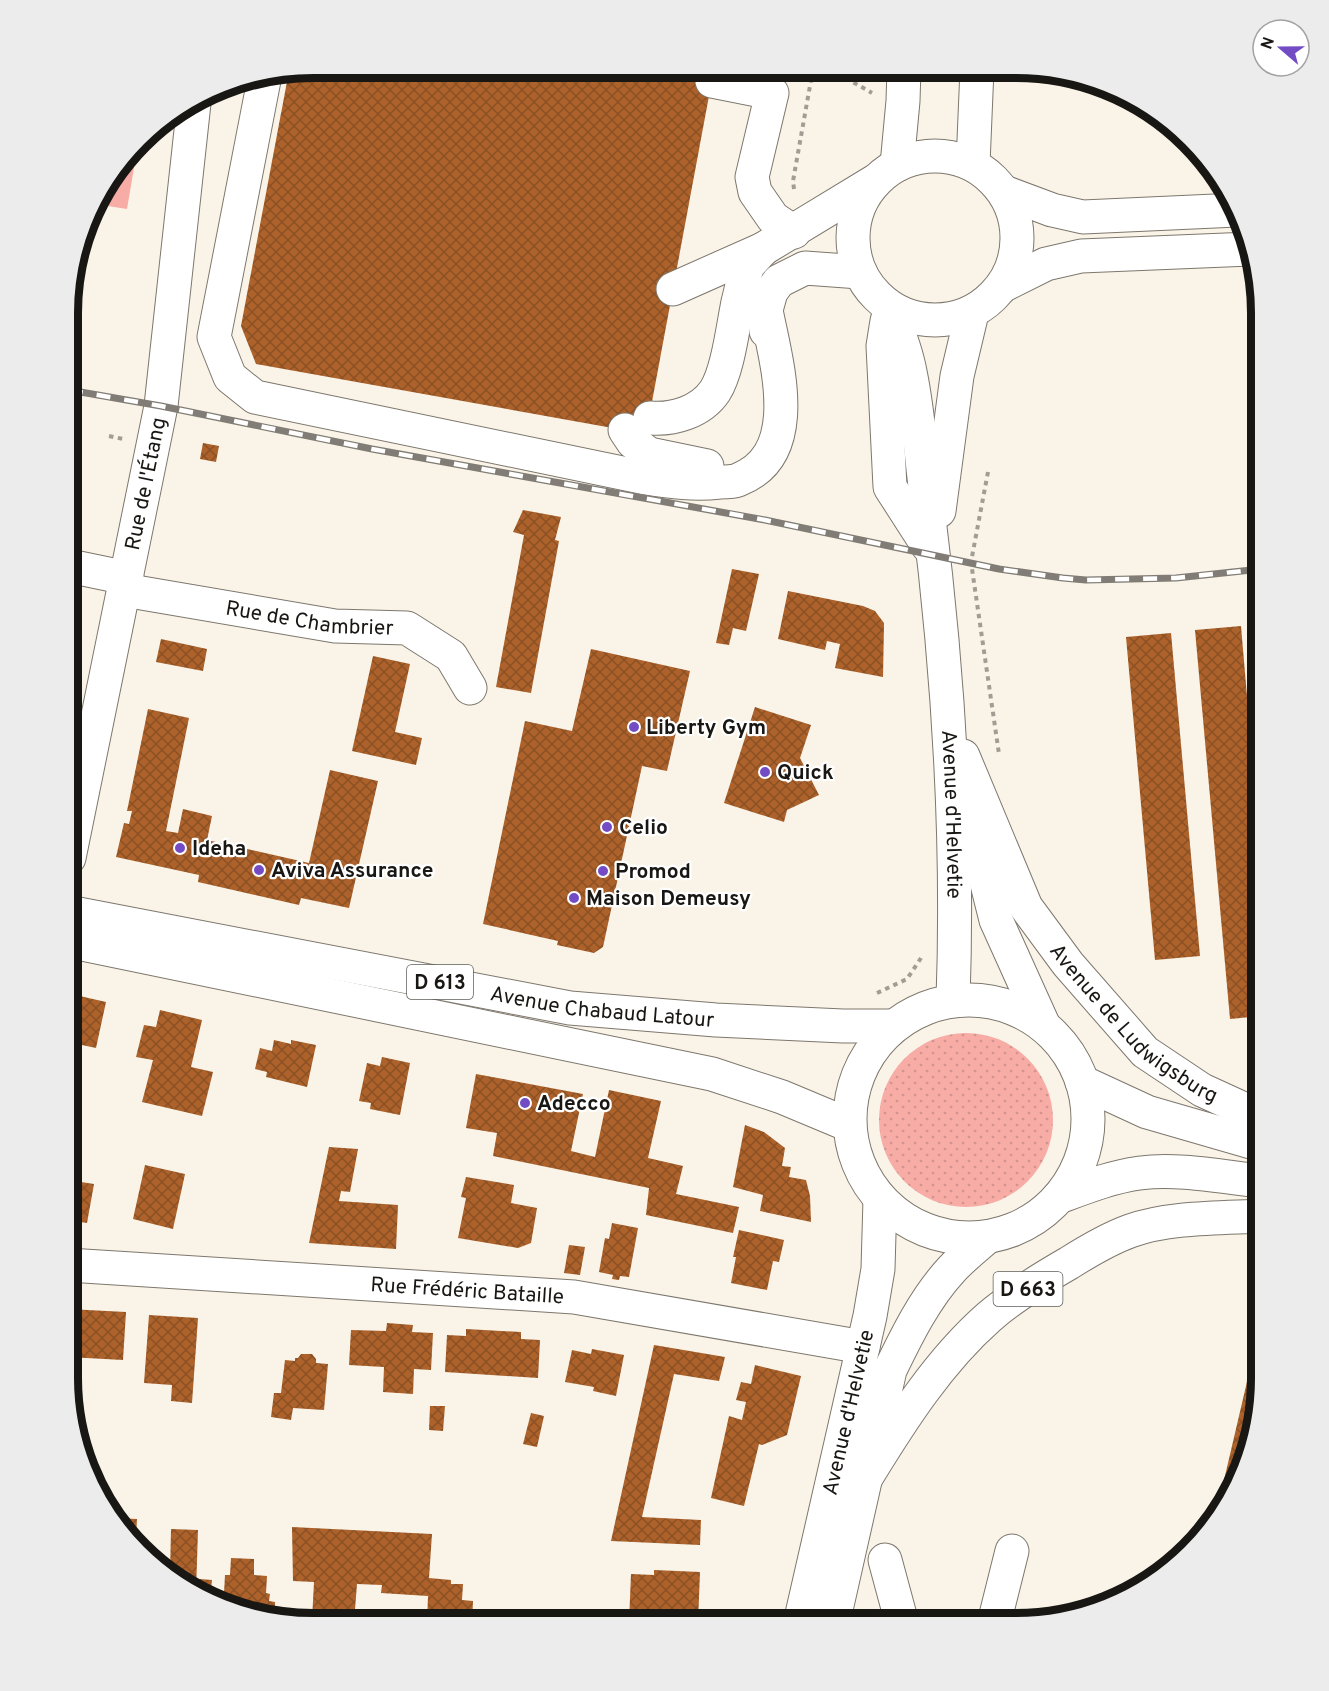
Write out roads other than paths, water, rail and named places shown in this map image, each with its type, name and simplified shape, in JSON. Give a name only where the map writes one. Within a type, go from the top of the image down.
[{"type":"street","points":[[898,167],[904,78]]},
{"type":"street","points":[[673,289],[763,249],[898,167],[940,155],[966,161],[990,176],[1004,192],[1015,214],[1018,239],[1015,263],[1004,285],[990,301],[972,313],[951,320],[930,321],[908,317],[889,307],[872,292],[860,272],[853,249],[854,224],[862,200],[898,167],[920,78]]},
{"type":"street","points":[[959,78],[966,161]]},
{"type":"street","points":[[966,161],[976,78]]},
{"type":"street","points":[[712,81],[772,93],[752,177],[755,192],[773,218],[800,228]]},
{"type":"street","points":[[263,84],[214,337],[230,377],[255,397],[646,478],[697,485],[738,481],[759,467],[775,448],[781,419],[780,384],[766,310]]},
{"type":"street","name":"Rue de l'Étang","points":[[78,815],[161,406],[193,110]]},
{"type":"street","points":[[1004,192],[1052,210],[1083,217],[1228,210]]},
{"type":"street","points":[[1004,285],[1046,264],[1081,256],[1241,245]]},
{"type":"street","points":[[763,249],[748,266],[725,364],[715,390],[701,405],[688,412],[637,424],[633,442],[649,454],[713,468],[737,465],[754,450],[767,424],[766,310],[771,292],[779,281],[805,268],[860,272]]},
{"type":"street","name":"Avenue d'Helvetie","points":[[889,307],[899,331],[910,371],[933,554],[949,725],[956,921],[953,1000]]},
{"type":"street","name":"Avenue d'Helvetie","points":[[933,554],[957,376],[972,313]]},
{"type":"street","name":"Rue de Chambrier","points":[[78,569],[126,584],[335,626],[407,628],[451,656],[470,688]]},
{"type":"street","name":"Avenue d'Helvetie","points":[[940,628],[982,864],[996,920],[1043,1024]]},
{"type":"street","name":"Avenue d'Helvetie","points":[[963,756],[1026,907]]},
{"type":"street","name":"Avenue de Ludwigsburg","points":[[1026,907],[1068,964],[1145,1052],[1202,1090],[1251,1112]]},
{"type":"street","name":"Avenue Chabaud Latour","points":[[78,914],[570,1008],[716,1020],[893,1026]]},
{"type":"street","name":"Avenue Chabaud Latour","points":[[78,943],[712,1074],[782,1097],[849,1125]]},
{"type":"street","points":[[953,1000],[985,1000],[1015,1008],[1043,1024],[1067,1050],[1082,1082],[1088,1122],[1080,1162],[1059,1197],[1039,1216],[1014,1229],[987,1237],[948,1237],[911,1223],[880,1199],[857,1161],[849,1125],[853,1088],[868,1054],[893,1026],[921,1009],[953,1000]]},
{"type":"street","name":"Avenue de Ludwigsburg","points":[[1082,1082],[1147,1112],[1251,1142]]},
{"type":"street","points":[[1059,1197],[1102,1180],[1141,1173],[1188,1173],[1251,1180]]},
{"type":"street","name":"Avenue d'Helvetie","points":[[802,1613],[863,1347],[878,1269],[880,1199]]},
{"type":"street","name":"D 663","points":[[867,1476],[906,1413],[949,1358],[990,1316],[1050,1274],[1130,1231],[1180,1221],[1251,1217]]},
{"type":"street","name":"Avenue d'Helvetie","points":[[835,1613],[891,1370],[908,1332],[951,1269],[987,1237]]},
{"type":"street","name":"Rue Frédéric Bataille","points":[[78,1266],[574,1298],[863,1347]]},
{"type":"street","points":[[996,1613],[1012,1551]]},
{"type":"street","points":[[885,1560],[899,1613]]},
{"type":"railway","points":[[78,392],[372,449],[765,520],[999,569],[1086,580],[1176,578],[1251,570]]},
{"type":"place","name":"Liberty Gym","points":[[634,727]]},
{"type":"place","name":"Quick","points":[[765,772]]},
{"type":"place","name":"Celio","points":[[607,827]]},
{"type":"place","name":"Ideha","points":[[180,848]]},
{"type":"place","name":"Aviva Assurance","points":[[259,870]]},
{"type":"place","name":"Promod","points":[[603,871]]},
{"type":"place","name":"Maison Demeusy","points":[[574,898]]},
{"type":"place","name":"Adecco","points":[[525,1103]]}]
